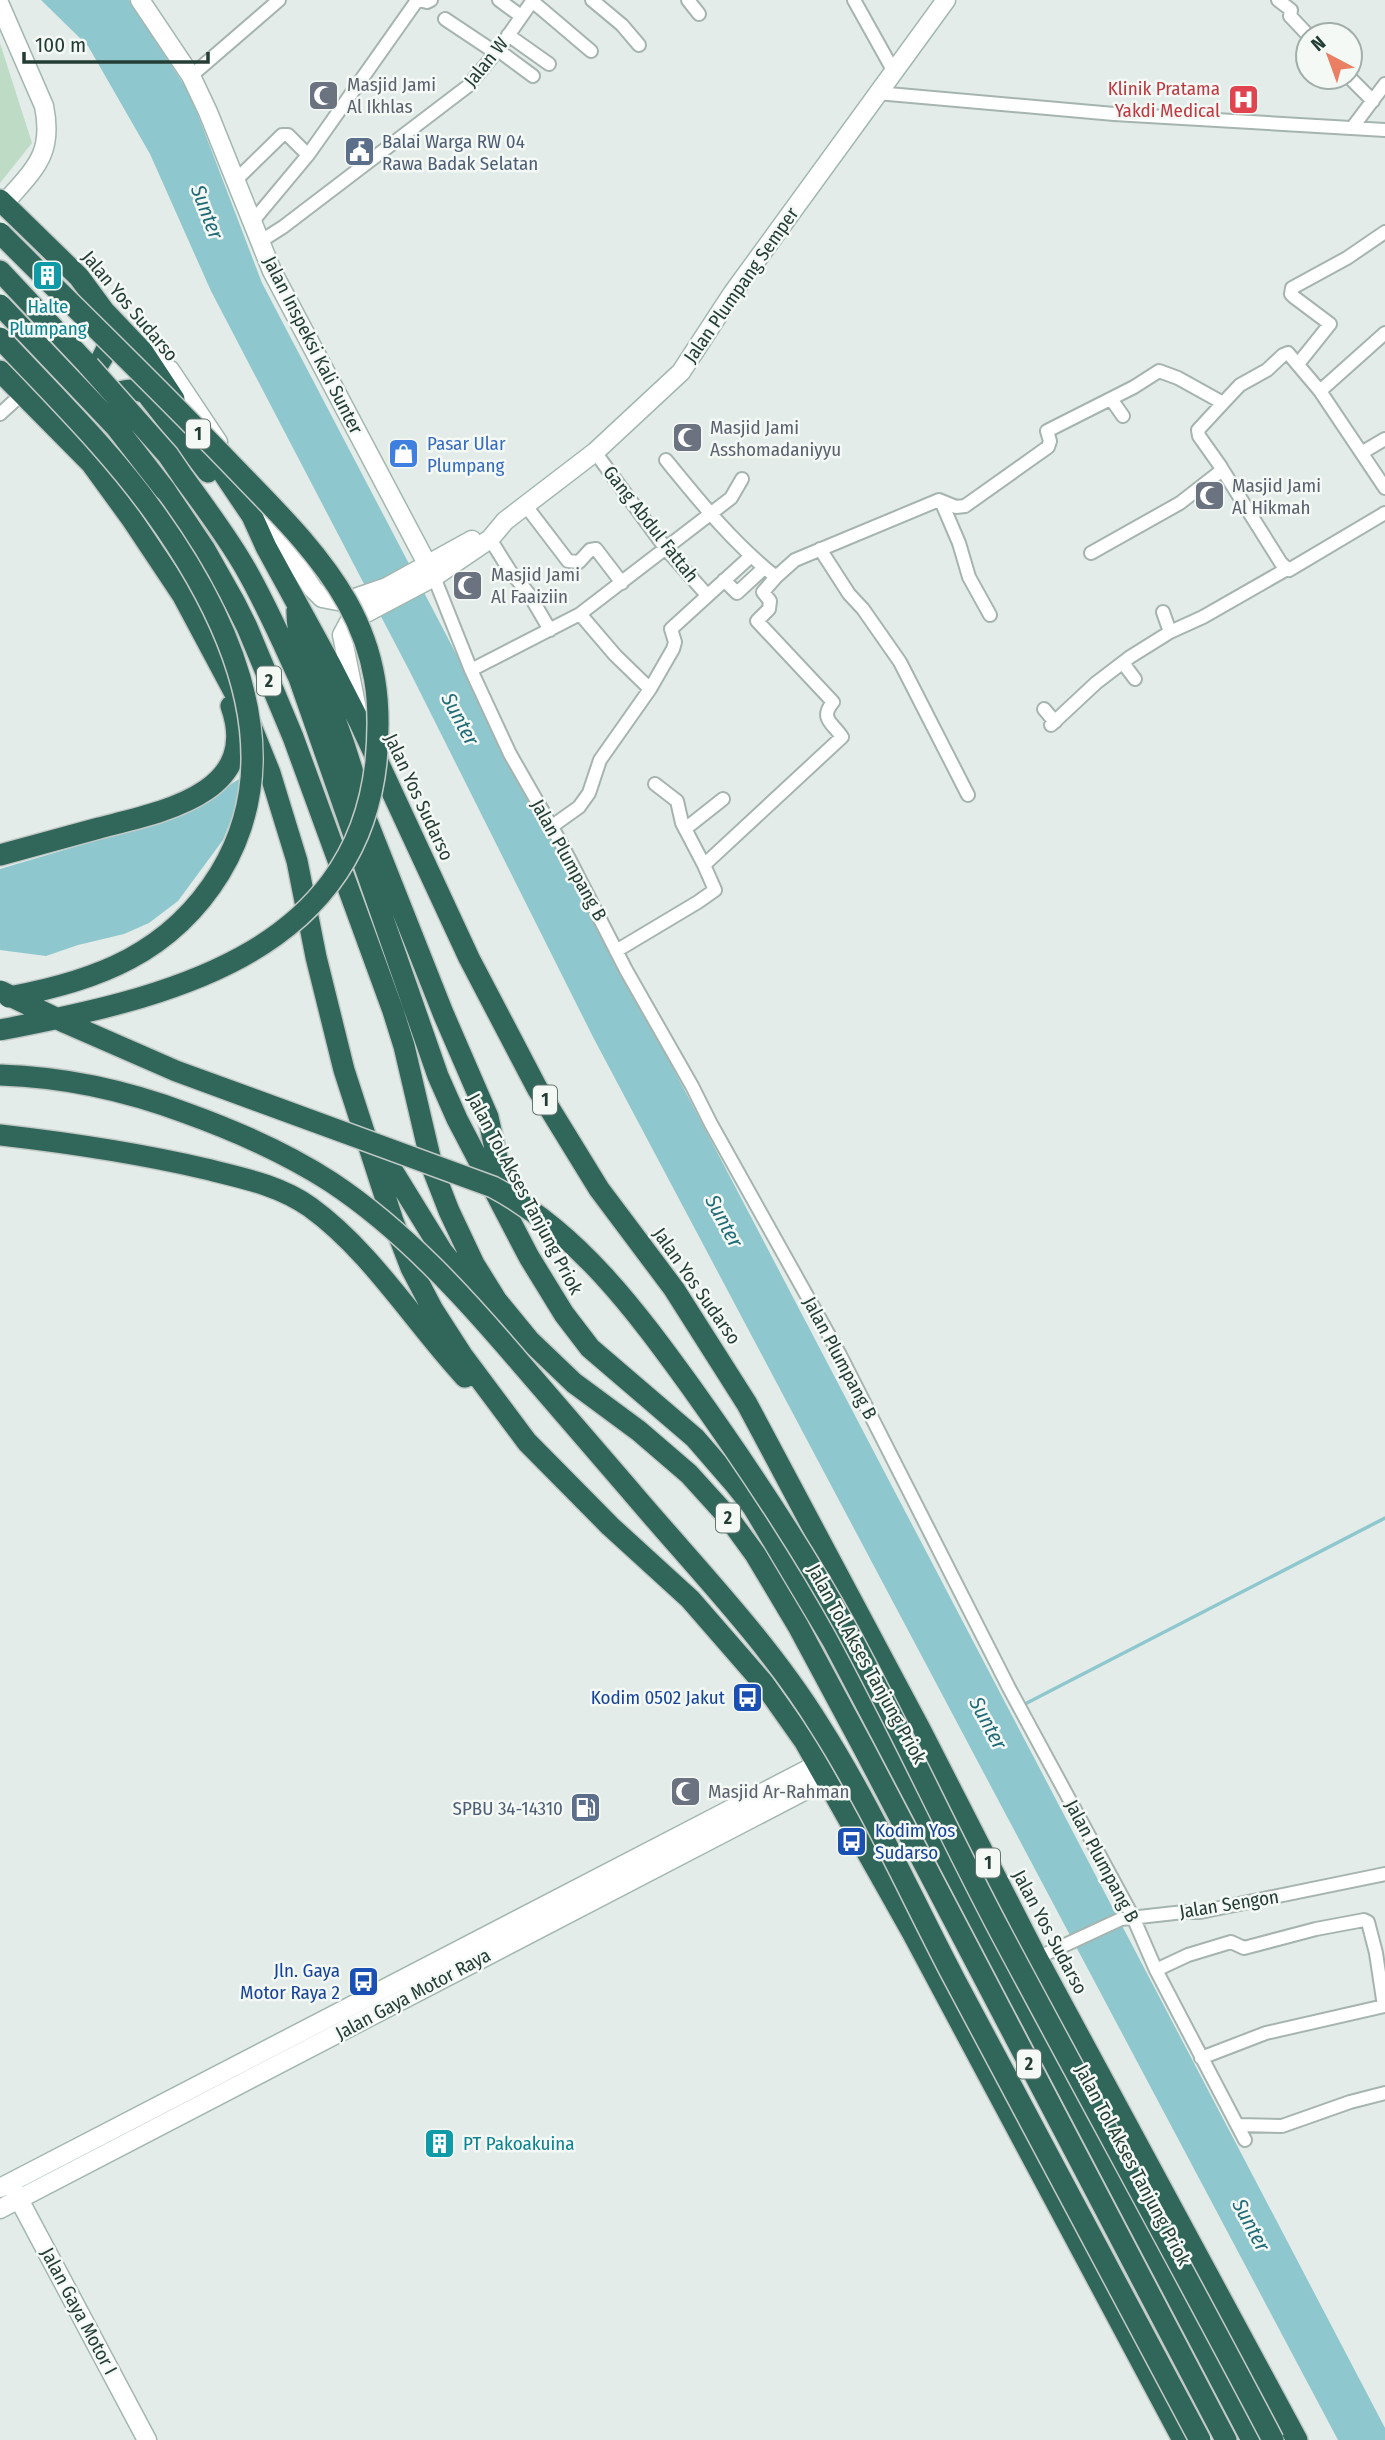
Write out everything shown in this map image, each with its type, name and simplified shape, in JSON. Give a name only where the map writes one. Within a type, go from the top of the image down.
[{"type":"highway","name":"Jalan Yos Sudarso","points":[[2,202],[79,278],[104,311],[143,352],[252,516],[360,723],[469,958],[537,1088],[599,1189],[674,1289],[747,1404],[921,1731],[1037,1958],[1297,2440]]},
{"type":"highway","points":[[0,233],[207,439],[303,539],[346,600],[363,635],[375,677],[380,724],[375,774],[359,836],[334,878],[293,924],[241,958],[158,993],[0,1030]]},
{"type":"highway","name":"Jalan Tol Akses Tanjung Priok","points":[[0,271],[168,455],[239,557],[299,678],[438,1076],[457,1119],[511,1222],[545,1285],[588,1345],[695,1438],[753,1507],[833,1641],[1252,2440]]},
{"type":"highway","name":"2","points":[[0,305],[116,427],[165,490],[204,548],[235,603],[293,737],[393,1010],[433,1170],[449,1211],[489,1290],[529,1340],[574,1383],[639,1431],[689,1474],[728,1517],[755,1554],[864,1749],[1226,2440]]},
{"type":"highway","points":[[23,393],[66,388],[80,383],[91,373],[105,353],[110,340],[104,311]]},
{"type":"highway","points":[[0,338],[95,439],[154,512],[211,602],[243,685],[252,738],[252,782],[242,827],[227,861],[208,892],[184,921],[154,944],[117,966],[91,977],[42,991],[0,998]]},
{"type":"highway","points":[[0,371],[91,463],[131,519],[183,596],[251,725],[270,773],[297,861],[316,957],[344,1070],[411,1268],[433,1310],[462,1355],[527,1443]]},
{"type":"highway","points":[[91,463],[90,431],[97,411],[113,395],[129,389],[138,389],[156,402],[237,510],[257,529]]},
{"type":"highway","points":[[0,855],[161,813],[204,794],[233,758],[238,729],[229,698],[186,620],[75,457],[73,445]]},
{"type":"highway","points":[[297,605],[296,628],[299,642],[336,721],[363,811],[488,1117],[511,1222]]},
{"type":"highway","points":[[0,991],[176,1071],[493,1187],[522,1203],[572,1242],[625,1300],[734,1447],[788,1530],[843,1623],[1000,1932],[1273,2440]]},
{"type":"highway","points":[[344,1070],[387,1165],[443,1251],[492,1314],[529,1340]]},
{"type":"highway","points":[[0,1075],[72,1080],[117,1091],[163,1104],[236,1131],[284,1155],[373,1212],[484,1321],[752,1633],[817,1720],[842,1760],[933,1938],[1200,2440]]},
{"type":"highway","points":[[0,1136],[171,1160],[260,1182],[310,1207],[357,1249],[448,1359],[561,1479],[664,1574],[708,1619],[767,1688],[805,1742],[912,1932],[1183,2440]]},
{"type":"street","name":"Jalan Inspeksi Kali Sunter","points":[[140,0],[191,76],[272,271],[427,573]]},
{"type":"street","points":[[257,0],[267,11]]},
{"type":"street","points":[[191,76],[279,0]]},
{"type":"street","points":[[253,221],[308,155],[416,2],[431,0]]},
{"type":"street","points":[[499,0],[521,16]]},
{"type":"street","points":[[592,0],[622,25],[639,45]]},
{"type":"street","points":[[688,0],[699,15]]},
{"type":"street","points":[[854,0],[893,70]]},
{"type":"street","name":"Jalan Plumpang Semper","points":[[360,723],[342,635],[362,605],[427,573],[488,531],[493,535],[594,452],[681,372],[732,294],[946,0]]},
{"type":"street","points":[[1278,0],[1293,5],[1290,16],[1295,21]]},
{"type":"street","points":[[532,1],[591,51]]},
{"type":"street","name":"Jalan W","points":[[261,241],[284,227],[455,97],[482,71],[532,1]]},
{"type":"street","points":[[0,5],[40,97],[47,123],[47,143],[39,159],[2,202]]},
{"type":"street","points":[[445,19],[533,76]]},
{"type":"street","points":[[508,35],[549,64]]},
{"type":"street","points":[[1352,128],[1385,84]]},
{"type":"street","points":[[1363,91],[1373,101]]},
{"type":"street","points":[[877,93],[1114,114],[1385,130]]},
{"type":"street","points":[[235,181],[282,135],[288,135],[308,155]]},
{"type":"street","points":[[1298,364],[1330,324],[1294,297],[1291,294],[1292,288],[1347,258],[1385,232]]},
{"type":"street","points":[[1320,391],[1385,333]]},
{"type":"street","name":"Jalan Plumpang Semper","points":[[143,352],[163,363],[183,388],[313,589],[323,598],[362,605]]},
{"type":"street","points":[[1385,488],[1320,391],[1289,354],[1283,355],[1267,370],[1240,385],[1198,430],[1199,436],[1287,569],[1293,570],[1385,513]]},
{"type":"street","points":[[704,864],[842,737],[826,717],[826,710],[833,702],[757,621],[769,609],[770,601],[763,592],[795,559],[941,501],[956,507],[965,506],[995,482],[1048,447],[1050,441],[1046,431],[1111,399],[1159,371],[1178,378],[1223,403]]},
{"type":"street","points":[[0,414],[23,393]]},
{"type":"street","points":[[1111,399],[1123,416]]},
{"type":"street","points":[[1363,452],[1385,439]]},
{"type":"street","name":"Gang Abdul Fattah","points":[[594,452],[666,548],[707,595]]},
{"type":"street","points":[[666,460],[710,515],[750,557],[759,561],[776,577]]},
{"type":"street","points":[[1091,553],[1181,503],[1222,468]]},
{"type":"street","points":[[471,670],[580,614],[731,498],[742,479]]},
{"type":"street","points":[[941,501],[959,543],[969,577],[990,615]]},
{"type":"street","points":[[526,506],[568,561],[579,562],[590,550],[596,549],[622,583]]},
{"type":"street","points":[[493,535],[510,571],[529,594],[551,631]]},
{"type":"street","points":[[820,549],[849,594],[863,609],[900,662],[968,795]]},
{"type":"street","points":[[551,827],[579,807],[589,793],[600,760],[650,690],[673,649],[675,642],[671,629],[750,557]]},
{"type":"street","points":[[724,580],[737,593],[764,568]]},
{"type":"street","points":[[1044,709],[1053,724],[1069,706],[1122,663],[1170,632],[1203,617],[1287,569]]},
{"type":"street","name":"Jalan Plumpang B","points":[[427,573],[510,754],[840,1355],[1127,1918],[1245,2140]]},
{"type":"street","points":[[1163,612],[1170,632]]},
{"type":"street","points":[[580,614],[650,690]]},
{"type":"street","points":[[1122,663],[1135,679]]},
{"type":"street","points":[[617,951],[715,890],[685,829],[677,801],[655,784]]},
{"type":"street","points":[[685,829],[723,799]]},
{"type":"street","name":"Jalan Gaya Motor Raya","points":[[0,2209],[363,2011],[822,1772]]},
{"type":"street","name":"Jalan Sengon","points":[[1037,1958],[1061,1945],[1127,1918],[1199,1912],[1385,1874]]},
{"type":"street","points":[[1156,1970],[1188,1955],[1231,1942],[1244,1948],[1316,1928],[1364,1920],[1368,1922],[1376,1952],[1384,2006],[1266,2033],[1201,2058]]},
{"type":"street","name":"Jalan Gaya Motor Raya","points":[[5,2185],[363,2011]]},
{"type":"street","points":[[1238,2125],[1282,2126],[1350,2102],[1385,2093]]},
{"type":"street","name":"Jalan Gaya Motor I","points":[[5,2185],[19,2199],[147,2440]]},
{"type":"green space","points":[[0,43],[32,143],[0,183]]},
{"type":"water","name":"Sunter","points":[[41,0],[129,0],[190,94],[262,283],[1385,2428],[1385,2440],[1338,2440],[593,1037],[409,670],[211,291],[150,154],[88,46]]},
{"type":"water","points":[[239,779],[239,800],[223,840],[178,901],[149,923],[124,934],[46,956],[0,950],[0,869],[185,814]]},
{"type":"waterway","points":[[1023,1705],[1385,1518]]},
{"type":"place","name":"Masjid Jami Al Ikhlas","points":[[324,95]]},
{"type":"place","name":"Klinik Pratama Yakdi Medical","points":[[1243,99]]},
{"type":"place","name":"Balai Warga RW 04 Rawa Badak Selatan","points":[[359,152]]},
{"type":"place","name":"Halte Plumpang","points":[[48,275]]},
{"type":"place","name":"Masjid Jami Asshomadaniyyu","points":[[687,438]]},
{"type":"place","name":"Pasar Ular Plumpang","points":[[404,454]]},
{"type":"place","name":"Masjid Jami Al Hikmah","points":[[1209,496]]},
{"type":"place","name":"Masjid Jami Al Faaiziin","points":[[468,585]]},
{"type":"place","name":"Kodim 0502 Jakut","points":[[748,1697]]},
{"type":"place","name":"Masjid Ar-Rahman","points":[[685,1791]]},
{"type":"place","name":"SPBU 34-14310","points":[[586,1808]]},
{"type":"place","name":"Kodim Yos Sudarso","points":[[852,1841]]},
{"type":"place","name":"Jln. Gaya Motor Raya 2","points":[[363,1981]]},
{"type":"place","name":"PT Pakoakuina","points":[[440,2143]]}]
